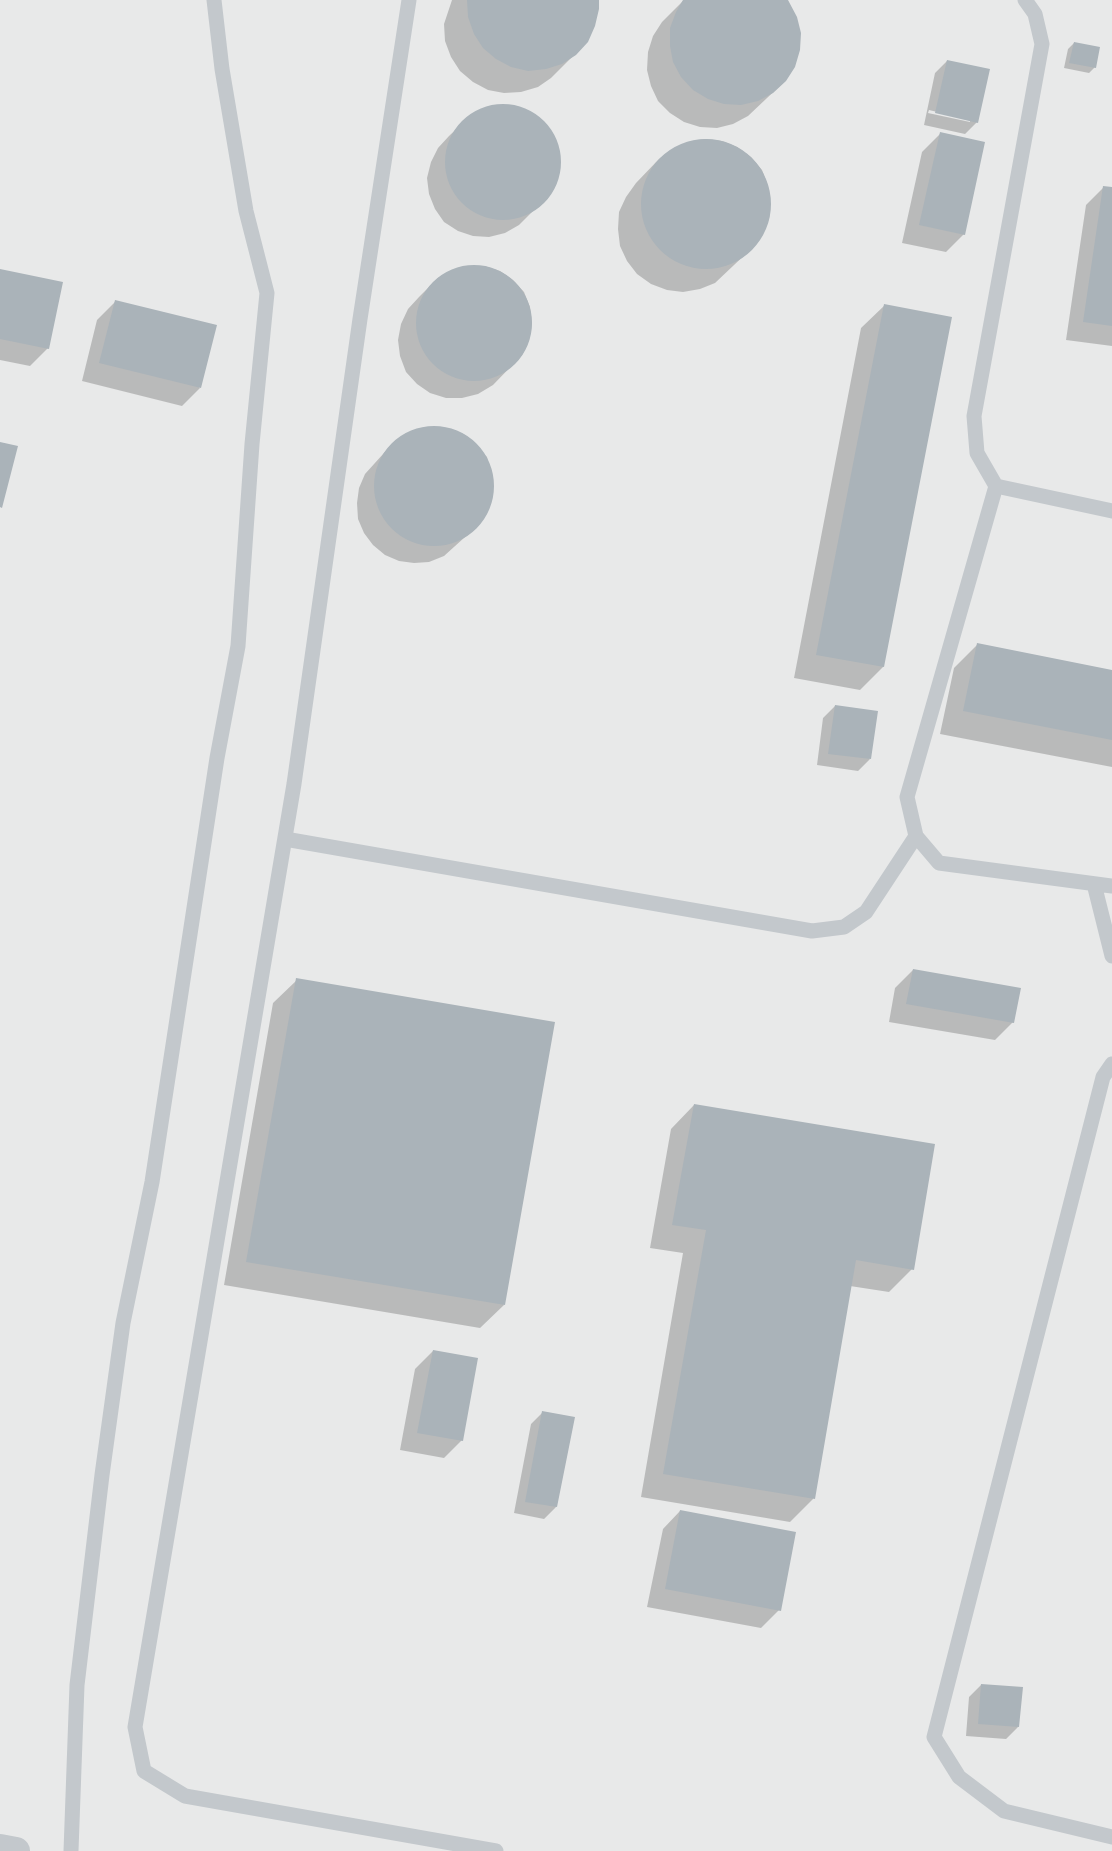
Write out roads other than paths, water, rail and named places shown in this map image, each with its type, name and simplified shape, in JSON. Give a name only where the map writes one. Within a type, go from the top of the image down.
[{"type":"street","points":[[0,1848],[16,1851]]},
{"type":"lane","points":[[71,1851],[77,1684],[101,1485],[123,1323],[152,1182],[217,758],[238,646],[252,444],[267,293],[244,201],[222,68],[214,0]]},
{"type":"lane","points":[[409,0],[360,319],[285,839],[135,1727],[144,1771],[185,1796],[496,1851]]},
{"type":"lane","points":[[1024,0],[1035,14],[1042,44],[974,416],[977,454],[996,486],[907,797],[916,836],[939,864],[1112,886]]},
{"type":"lane","points":[[996,486],[1112,511]]},
{"type":"lane","points":[[285,839],[812,931],[844,927],[866,912],[916,836]]},
{"type":"lane","points":[[1094,884],[1112,956]]},
{"type":"lane","points":[[1112,1064],[1103,1077],[934,1737],[959,1776],[1004,1811],[1112,1837]]}]
